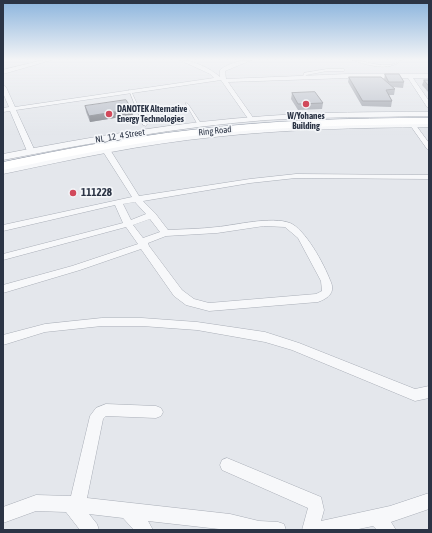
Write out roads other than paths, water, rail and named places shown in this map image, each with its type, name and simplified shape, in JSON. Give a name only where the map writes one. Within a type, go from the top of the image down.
[{"type":"highway","name":"Ring Road","points":[[3,161],[120,139],[225,125],[324,119],[429,118]]},
{"type":"highway","name":"Ring Road","points":[[3,166],[111,145],[217,130],[316,123],[429,123]]},
{"type":"street","points":[[3,110],[176,85]]},
{"type":"street","points":[[226,85],[252,119]]},
{"type":"street","points":[[415,85],[429,106]]},
{"type":"street","points":[[3,87],[31,151]]},
{"type":"street","name":"NL_12_4 Street","points":[[3,157],[155,130],[252,119],[344,115],[429,114]]},
{"type":"street","points":[[3,171],[106,150],[214,134],[309,127],[413,125],[429,123]]},
{"type":"street","points":[[413,125],[429,148]]},
{"type":"street","points":[[106,150],[137,199],[152,215],[165,233]]},
{"type":"street","points":[[3,228],[118,202],[250,180],[296,176],[429,178]]},
{"type":"street","points":[[3,289],[76,268],[143,243],[165,233],[217,230],[264,223],[287,225],[302,237],[326,281],[327,293],[318,298],[250,302],[209,307],[199,306],[190,302],[178,293],[143,243],[128,224],[118,202]]},
{"type":"street","points":[[3,257],[128,224],[152,215]]},
{"type":"street","points":[[3,340],[52,327],[102,322],[142,322],[197,326],[265,337],[295,346],[415,395],[429,392]]},
{"type":"street","points":[[91,530],[74,504],[97,416],[106,410],[156,412]]},
{"type":"street","points":[[226,464],[315,503],[316,510],[310,530]]},
{"type":"street","points":[[316,530],[376,517],[429,501]]},
{"type":"street","points":[[3,515],[36,504],[74,504],[230,522],[259,529],[278,530]]},
{"type":"street","points":[[127,510],[145,530]]},
{"type":"street","points":[[376,517],[388,530]]},
{"type":"lane","points":[[130,91],[145,125]]},
{"type":"lane","points":[[187,104],[200,125]]},
{"type":"place","name":"W/Yohanes Building","points":[[306,104]]},
{"type":"place","name":"DANOTEK Alternative Energy Technologies","points":[[109,114]]},
{"type":"place","name":"111228","points":[[73,193]]}]
